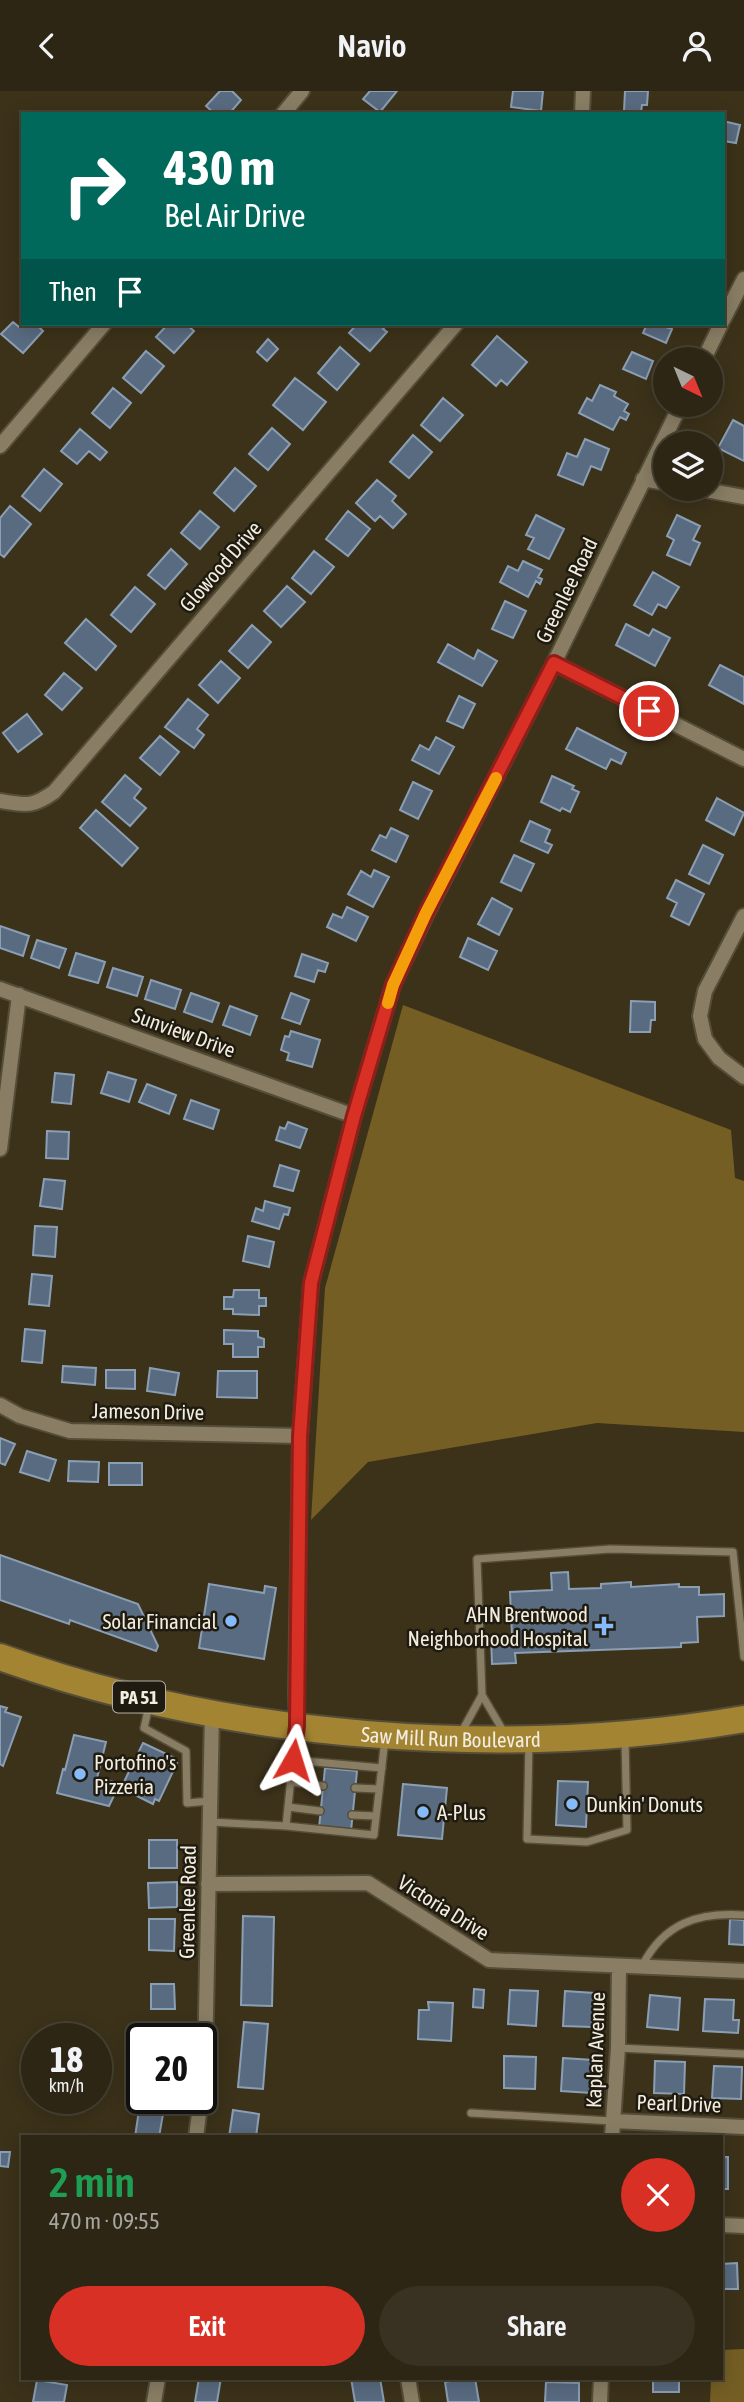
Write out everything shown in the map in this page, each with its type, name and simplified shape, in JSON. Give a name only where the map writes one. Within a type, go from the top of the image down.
[{"type":"highway","name":"Saw Mill Run Boulevard","points":[[0,1657],[30,1668],[150,1699],[251,1721],[385,1735],[519,1738],[625,1733],[744,1719]]},
{"type":"street","points":[[285,112],[302,91]]},
{"type":"street","points":[[582,112],[583,91]]},
{"type":"street","points":[[725,314],[739,298],[744,279]]},
{"type":"street","points":[[0,446],[102,326]]},
{"type":"street","name":"Glowood Drive","points":[[0,801],[38,803],[54,792],[454,326]]},
{"type":"street","points":[[709,347],[719,326]]},
{"type":"street","name":"Greenlee Road","points":[[297,1726],[300,1436],[311,1283],[354,1116],[393,985],[426,913],[554,663],[674,417]]},
{"type":"street","points":[[643,479],[653,481]]},
{"type":"street","points":[[723,493],[744,497]]},
{"type":"street","points":[[554,663],[744,759]]},
{"type":"street","points":[[744,916],[705,991],[700,1016],[705,1039],[719,1058],[744,1077]]},
{"type":"street","name":"Sunview Drive","points":[[0,989],[354,1116]]},
{"type":"street","points":[[0,1149],[19,995]]},
{"type":"street","name":"Jameson Drive","points":[[0,1405],[20,1416],[70,1430],[300,1436]]},
{"type":"street","name":"Greenlee Road","points":[[206,2023],[212,1712]]},
{"type":"street","name":"Victoria Drive","points":[[208,1884],[368,1884],[489,1960],[744,1971]]},
{"type":"street","name":"Kaplan Avenue","points":[[612,2135],[618,2048],[619,1966]]},
{"type":"street","points":[[196,2135],[199,2114]]},
{"type":"street","name":"Pearl Drive","points":[[613,2121],[744,2127]]},
{"type":"street","points":[[723,2225],[744,2226]]},
{"type":"street","points":[[154,2402],[158,2380]]},
{"type":"street","points":[[408,2380],[411,2402]]},
{"type":"street","points":[[600,2402],[601,2380]]},
{"type":"lane","points":[[458,1738],[482,1695],[477,1559],[610,1549],[733,1552],[744,1657]]},
{"type":"lane","points":[[482,1695],[519,1738],[527,1839],[587,1842],[628,1830],[625,1733]]},
{"type":"lane","points":[[150,1699],[144,1728],[186,1751],[187,1803],[211,1801]]},
{"type":"lane","points":[[286,1826],[297,1726]]},
{"type":"lane","points":[[209,1822],[374,1835],[385,1735]]},
{"type":"lane","points":[[293,1760],[382,1768]]},
{"type":"lane","points":[[291,1782],[323,1786]]},
{"type":"lane","points":[[355,1788],[379,1789]]},
{"type":"lane","points":[[288,1807],[320,1811]]},
{"type":"lane","points":[[352,1815],[376,1816]]},
{"type":"lane","points":[[642,1967],[656,1944],[676,1925],[719,1913],[744,1915]]},
{"type":"lane","points":[[618,2048],[744,2054]]},
{"type":"lane","points":[[471,2113],[613,2121]]},
{"type":"shaded area","points":[[403,1005],[731,1130],[735,1178],[744,1181],[744,1432],[597,1423],[368,1462],[311,1520],[325,1288]]},
{"type":"shaded area","points":[[744,2349],[744,2402],[710,2402],[711,2380],[723,2380],[723,2350]]},
{"type":"building","points":[[220,91],[232,91],[241,100],[231,112],[213,112],[206,106]]},
{"type":"building","points":[[370,91],[397,91],[380,112],[363,99]]},
{"type":"building","points":[[513,91],[543,91],[541,111],[511,107]]},
{"type":"building","points":[[625,91],[648,91],[647,105],[642,105],[641,112],[624,111]]},
{"type":"building","points":[[725,121],[740,125],[736,143],[725,141]]},
{"type":"building","points":[[13,322],[19,327],[38,326],[43,331],[23,353],[1,334]]},
{"type":"building","points":[[166,326],[188,326],[194,331],[174,353],[156,337]]},
{"type":"building","points":[[355,326],[386,326],[383,329],[387,332],[370,351],[349,333]]},
{"type":"building","points":[[646,326],[666,326],[672,329],[666,343],[643,333]]},
{"type":"building","points":[[497,336],[527,362],[507,385],[501,380],[496,386],[472,365]]},
{"type":"building","points":[[268,339],[278,349],[267,361],[257,352]]},
{"type":"building","points":[[340,347],[359,364],[337,390],[318,373]]},
{"type":"building","points":[[146,351],[164,366],[141,393],[123,378]]},
{"type":"building","points":[[632,352],[653,361],[646,379],[623,369]]},
{"type":"building","points":[[295,378],[326,402],[303,430],[273,405]]},
{"type":"building","points":[[600,385],[616,392],[614,396],[628,404],[624,411],[629,414],[626,420],[620,417],[613,430],[579,413],[587,398],[592,401]]},
{"type":"building","points":[[113,388],[131,403],[110,428],[92,413]]},
{"type":"building","points":[[443,398],[463,415],[440,441],[421,425]]},
{"type":"building","points":[[733,420],[744,426],[744,461],[723,450],[723,439]]},
{"type":"building","points":[[272,428],[290,444],[268,470],[249,454]]},
{"type":"building","points":[[80,429],[107,452],[100,460],[89,451],[77,464],[61,451]]},
{"type":"building","points":[[413,435],[432,452],[409,478],[390,462]]},
{"type":"building","points":[[585,439],[609,449],[601,470],[591,466],[583,485],[558,475],[567,453],[577,457]]},
{"type":"building","points":[[235,468],[256,486],[234,511],[214,493]]},
{"type":"building","points":[[44,469],[62,484],[40,511],[22,496]]},
{"type":"building","points":[[377,480],[396,496],[392,501],[406,514],[393,528],[380,516],[375,521],[356,503]]},
{"type":"building","points":[[10,506],[31,524],[4,557],[0,554],[0,518]]},
{"type":"building","points":[[200,511],[219,527],[200,549],[181,533]]},
{"type":"building","points":[[348,511],[370,529],[348,556],[326,539]]},
{"type":"building","points":[[536,515],[564,529],[549,559],[528,549],[534,538],[526,535]]},
{"type":"building","points":[[677,515],[700,526],[693,540],[700,543],[690,565],[667,555],[674,540],[667,536]]},
{"type":"building","points":[[171,549],[187,564],[165,589],[148,575]]},
{"type":"building","points":[[314,551],[334,567],[311,594],[292,578]]},
{"type":"building","points":[[523,561],[542,570],[538,577],[542,579],[540,584],[536,581],[528,597],[500,582],[508,566],[518,571]]},
{"type":"building","points":[[653,572],[679,587],[666,608],[658,604],[652,615],[634,605]]},
{"type":"building","points":[[287,586],[305,602],[281,627],[264,611]]},
{"type":"building","points":[[135,587],[155,604],[131,632],[111,615]]},
{"type":"building","points":[[505,601],[526,611],[513,638],[492,629]]},
{"type":"building","points":[[86,619],[116,646],[96,670],[65,643]]},
{"type":"building","points":[[626,624],[649,636],[653,629],[670,638],[655,666],[616,645]]},
{"type":"building","points":[[252,625],[271,642],[248,668],[229,651]]},
{"type":"building","points":[[448,644],[474,659],[478,650],[497,661],[482,686],[438,662]]},
{"type":"building","points":[[221,661],[240,678],[218,703],[199,685]]},
{"type":"building","points":[[720,665],[744,677],[744,704],[709,685]]},
{"type":"building","points":[[64,673],[82,688],[62,710],[45,695]]},
{"type":"building","points":[[459,696],[475,704],[463,728],[447,721]]},
{"type":"building","points":[[188,699],[208,715],[197,729],[204,735],[194,748],[165,727]]},
{"type":"building","points":[[27,714],[42,734],[18,752],[3,733]]},
{"type":"building","points":[[577,728],[626,753],[621,764],[611,759],[606,769],[566,749]]},
{"type":"building","points":[[160,736],[179,752],[160,775],[140,758]]},
{"type":"building","points":[[436,737],[454,747],[439,774],[412,760],[420,745],[429,750]]},
{"type":"building","points":[[125,775],[141,789],[134,798],[146,808],[130,826],[102,802]]},
{"type":"building","points":[[552,776],[574,786],[572,789],[579,792],[570,812],[562,808],[560,811],[541,802]]},
{"type":"building","points":[[413,782],[432,791],[418,819],[400,810]]},
{"type":"building","points":[[717,798],[744,813],[734,835],[706,820]]},
{"type":"building","points":[[96,810],[138,848],[122,866],[80,828]]},
{"type":"building","points":[[530,821],[550,830],[545,842],[552,845],[548,853],[521,841]]},
{"type":"building","points":[[391,828],[408,836],[396,862],[372,850],[380,835],[386,838]]},
{"type":"building","points":[[703,845],[723,855],[709,884],[689,874]]},
{"type":"building","points":[[514,855],[534,864],[521,891],[501,882]]},
{"type":"building","points":[[374,870],[389,877],[373,907],[348,894],[361,871],[371,877]]},
{"type":"building","points":[[676,880],[704,894],[689,925],[671,916],[677,903],[667,898]]},
{"type":"building","points":[[492,898],[512,909],[499,935],[478,924]]},
{"type":"building","points":[[347,907],[368,917],[356,941],[327,927],[333,914],[342,918]]},
{"type":"building","points":[[0,926],[29,936],[23,956],[0,948]]},
{"type":"building","points":[[468,938],[497,951],[488,970],[460,957]]},
{"type":"building","points":[[37,940],[66,949],[59,968],[31,958]]},
{"type":"building","points":[[76,953],[105,962],[98,983],[69,975]]},
{"type":"building","points":[[302,954],[328,963],[325,972],[318,970],[314,982],[295,976]]},
{"type":"building","points":[[113,968],[143,977],[137,996],[107,987]]},
{"type":"building","points":[[151,980],[181,990],[175,1009],[145,999]]},
{"type":"building","points":[[191,993],[219,1003],[212,1022],[184,1012]]},
{"type":"building","points":[[291,993],[309,1000],[300,1024],[282,1018]]},
{"type":"building","points":[[631,1001],[655,1002],[655,1020],[651,1020],[650,1032],[630,1032]]},
{"type":"building","points":[[230,1006],[257,1016],[250,1035],[223,1025]]},
{"type":"building","points":[[291,1031],[320,1040],[312,1067],[287,1060],[289,1053],[281,1050],[285,1036],[289,1037]]},
{"type":"building","points":[[108,1072],[136,1080],[129,1102],[101,1093]]},
{"type":"building","points":[[55,1073],[74,1075],[71,1104],[52,1102]]},
{"type":"building","points":[[147,1084],[176,1095],[169,1114],[139,1102]]},
{"type":"building","points":[[191,1100],[219,1110],[213,1129],[184,1119]]},
{"type":"building","points":[[288,1122],[307,1129],[300,1148],[276,1140],[280,1127],[285,1129]]},
{"type":"building","points":[[47,1131],[69,1132],[68,1159],[46,1158]]},
{"type":"building","points":[[280,1165],[299,1171],[293,1191],[274,1186]]},
{"type":"building","points":[[44,1179],[65,1181],[62,1209],[40,1206]]},
{"type":"building","points":[[265,1201],[290,1208],[288,1215],[284,1214],[279,1229],[252,1221],[256,1208],[263,1211]]},
{"type":"building","points":[[35,1226],[57,1227],[55,1257],[33,1255]]},
{"type":"building","points":[[248,1236],[274,1242],[269,1267],[243,1261]]},
{"type":"building","points":[[32,1274],[52,1276],[49,1306],[29,1304]]},
{"type":"building","points":[[234,1290],[259,1290],[259,1298],[266,1298],[266,1306],[259,1306],[259,1315],[233,1314],[233,1309],[224,1309],[224,1297],[233,1297]]},
{"type":"building","points":[[25,1329],[45,1331],[42,1363],[22,1361]]},
{"type":"building","points":[[224,1330],[258,1331],[258,1337],[264,1339],[264,1347],[258,1347],[258,1357],[233,1357],[233,1344],[224,1344]]},
{"type":"building","points":[[63,1366],[96,1368],[95,1385],[62,1382]]},
{"type":"building","points":[[150,1368],[179,1373],[175,1395],[147,1391]]},
{"type":"building","points":[[106,1370],[135,1370],[135,1389],[106,1388]]},
{"type":"building","points":[[218,1371],[257,1371],[257,1398],[217,1397]]},
{"type":"building","points":[[0,1438],[15,1444],[5,1465],[0,1463]]},
{"type":"building","points":[[27,1451],[56,1460],[49,1481],[20,1472]]},
{"type":"building","points":[[69,1461],[99,1462],[98,1482],[68,1481]]},
{"type":"building","points":[[109,1463],[142,1463],[142,1485],[109,1485]]},
{"type":"building","points":[[0,1555],[138,1604],[158,1646],[156,1651],[70,1620],[69,1624],[0,1600]]},
{"type":"building","name":"AHN Brentwood Neighborhood Hospital","points":[[568,1572],[569,1589],[601,1588],[601,1584],[631,1582],[631,1587],[679,1584],[679,1587],[699,1587],[699,1595],[724,1594],[724,1616],[697,1617],[698,1642],[681,1643],[681,1647],[515,1653],[516,1663],[492,1664],[491,1637],[512,1636],[510,1592],[552,1590],[551,1573]]},
{"type":"building","points":[[209,1584],[264,1593],[265,1586],[276,1588],[264,1659],[199,1648]]},
{"type":"building","points":[[0,1706],[7,1708],[5,1712],[21,1717],[3,1766],[0,1764]]},
{"type":"building","name":"Portofino's Pizzeria","points":[[74,1735],[106,1742],[97,1778],[120,1783],[109,1806],[57,1793]]},
{"type":"building","points":[[143,1743],[175,1758],[174,1762],[177,1763],[159,1801],[155,1799],[153,1804],[121,1788]]},
{"type":"building","points":[[325,1768],[357,1771],[351,1831],[319,1828]]},
{"type":"building","name":"Dunkin' Donuts","points":[[558,1781],[588,1782],[586,1827],[556,1825]]},
{"type":"building","name":"A-Plus","points":[[403,1784],[447,1788],[442,1839],[398,1835]]},
{"type":"building","points":[[149,1840],[177,1840],[177,1868],[149,1868]]},
{"type":"building","points":[[177,1882],[177,1907],[149,1908],[148,1883]]},
{"type":"building","points":[[243,1916],[274,1917],[272,2006],[241,2005]]},
{"type":"building","points":[[149,1919],[175,1919],[174,1951],[149,1950]]},
{"type":"building","points":[[730,1919],[744,1920],[744,1945],[729,1944]]},
{"type":"building","points":[[151,1984],[174,1984],[175,2009],[151,2009]]},
{"type":"building","points":[[474,1989],[484,1990],[483,2008],[473,2007]]},
{"type":"building","points":[[510,1990],[538,1991],[536,2026],[508,2024]]},
{"type":"building","points":[[565,1991],[594,1993],[592,2027],[563,2026]]},
{"type":"building","points":[[650,1995],[680,1998],[678,2030],[647,2027]]},
{"type":"building","points":[[705,1999],[734,2000],[733,2020],[739,2020],[738,2033],[703,2031]]},
{"type":"building","points":[[428,2002],[453,2003],[451,2041],[418,2039],[419,2010],[429,2010]]},
{"type":"building","points":[[244,2022],[268,2024],[263,2089],[238,2087]]},
{"type":"building","points":[[504,2056],[536,2057],[535,2089],[504,2088]]},
{"type":"building","points":[[563,2058],[593,2060],[591,2093],[561,2091]]},
{"type":"building","points":[[655,2061],[685,2062],[684,2094],[654,2093]]},
{"type":"building","points":[[714,2066],[742,2067],[741,2099],[712,2098]]},
{"type":"building","points":[[233,2110],[259,2114],[256,2135],[229,2135]]},
{"type":"building","points":[[138,2114],[163,2114],[159,2135],[135,2135]]},
{"type":"building","points":[[0,2152],[10,2152],[8,2167],[0,2166]]},
{"type":"building","points":[[723,2157],[728,2157],[728,2189],[723,2189]]},
{"type":"building","points":[[737,2263],[738,2289],[723,2289],[723,2264]]},
{"type":"building","points":[[37,2380],[67,2385],[64,2402],[33,2402]]},
{"type":"building","points":[[199,2380],[221,2380],[217,2402],[195,2402]]},
{"type":"building","points":[[351,2380],[380,2380],[384,2402],[355,2402]]},
{"type":"building","points":[[475,2380],[479,2402],[448,2402],[445,2382]]},
{"type":"building","points":[[653,2380],[679,2380],[679,2392],[653,2392]]},
{"type":"building","points":[[546,2382],[579,2383],[579,2402],[545,2402]]},
{"type":"slow traffic","points":[[388,1003],[393,985],[426,913],[496,778]]},
{"type":"place","name":"Solar Financial","points":[[231,1621]]},
{"type":"place","name":"AHN Brentwood Neighborhood Hospital","points":[[604,1626]]},
{"type":"place","name":"Portofino's Pizzeria","points":[[80,1774]]},
{"type":"place","name":"Dunkin' Donuts","points":[[572,1804]]},
{"type":"place","name":"A-Plus","points":[[423,1812]]},
{"type":"route","points":[[293,1760],[297,1726],[300,1436],[311,1283],[354,1116],[393,985],[426,913],[554,663],[649,711]]}]
